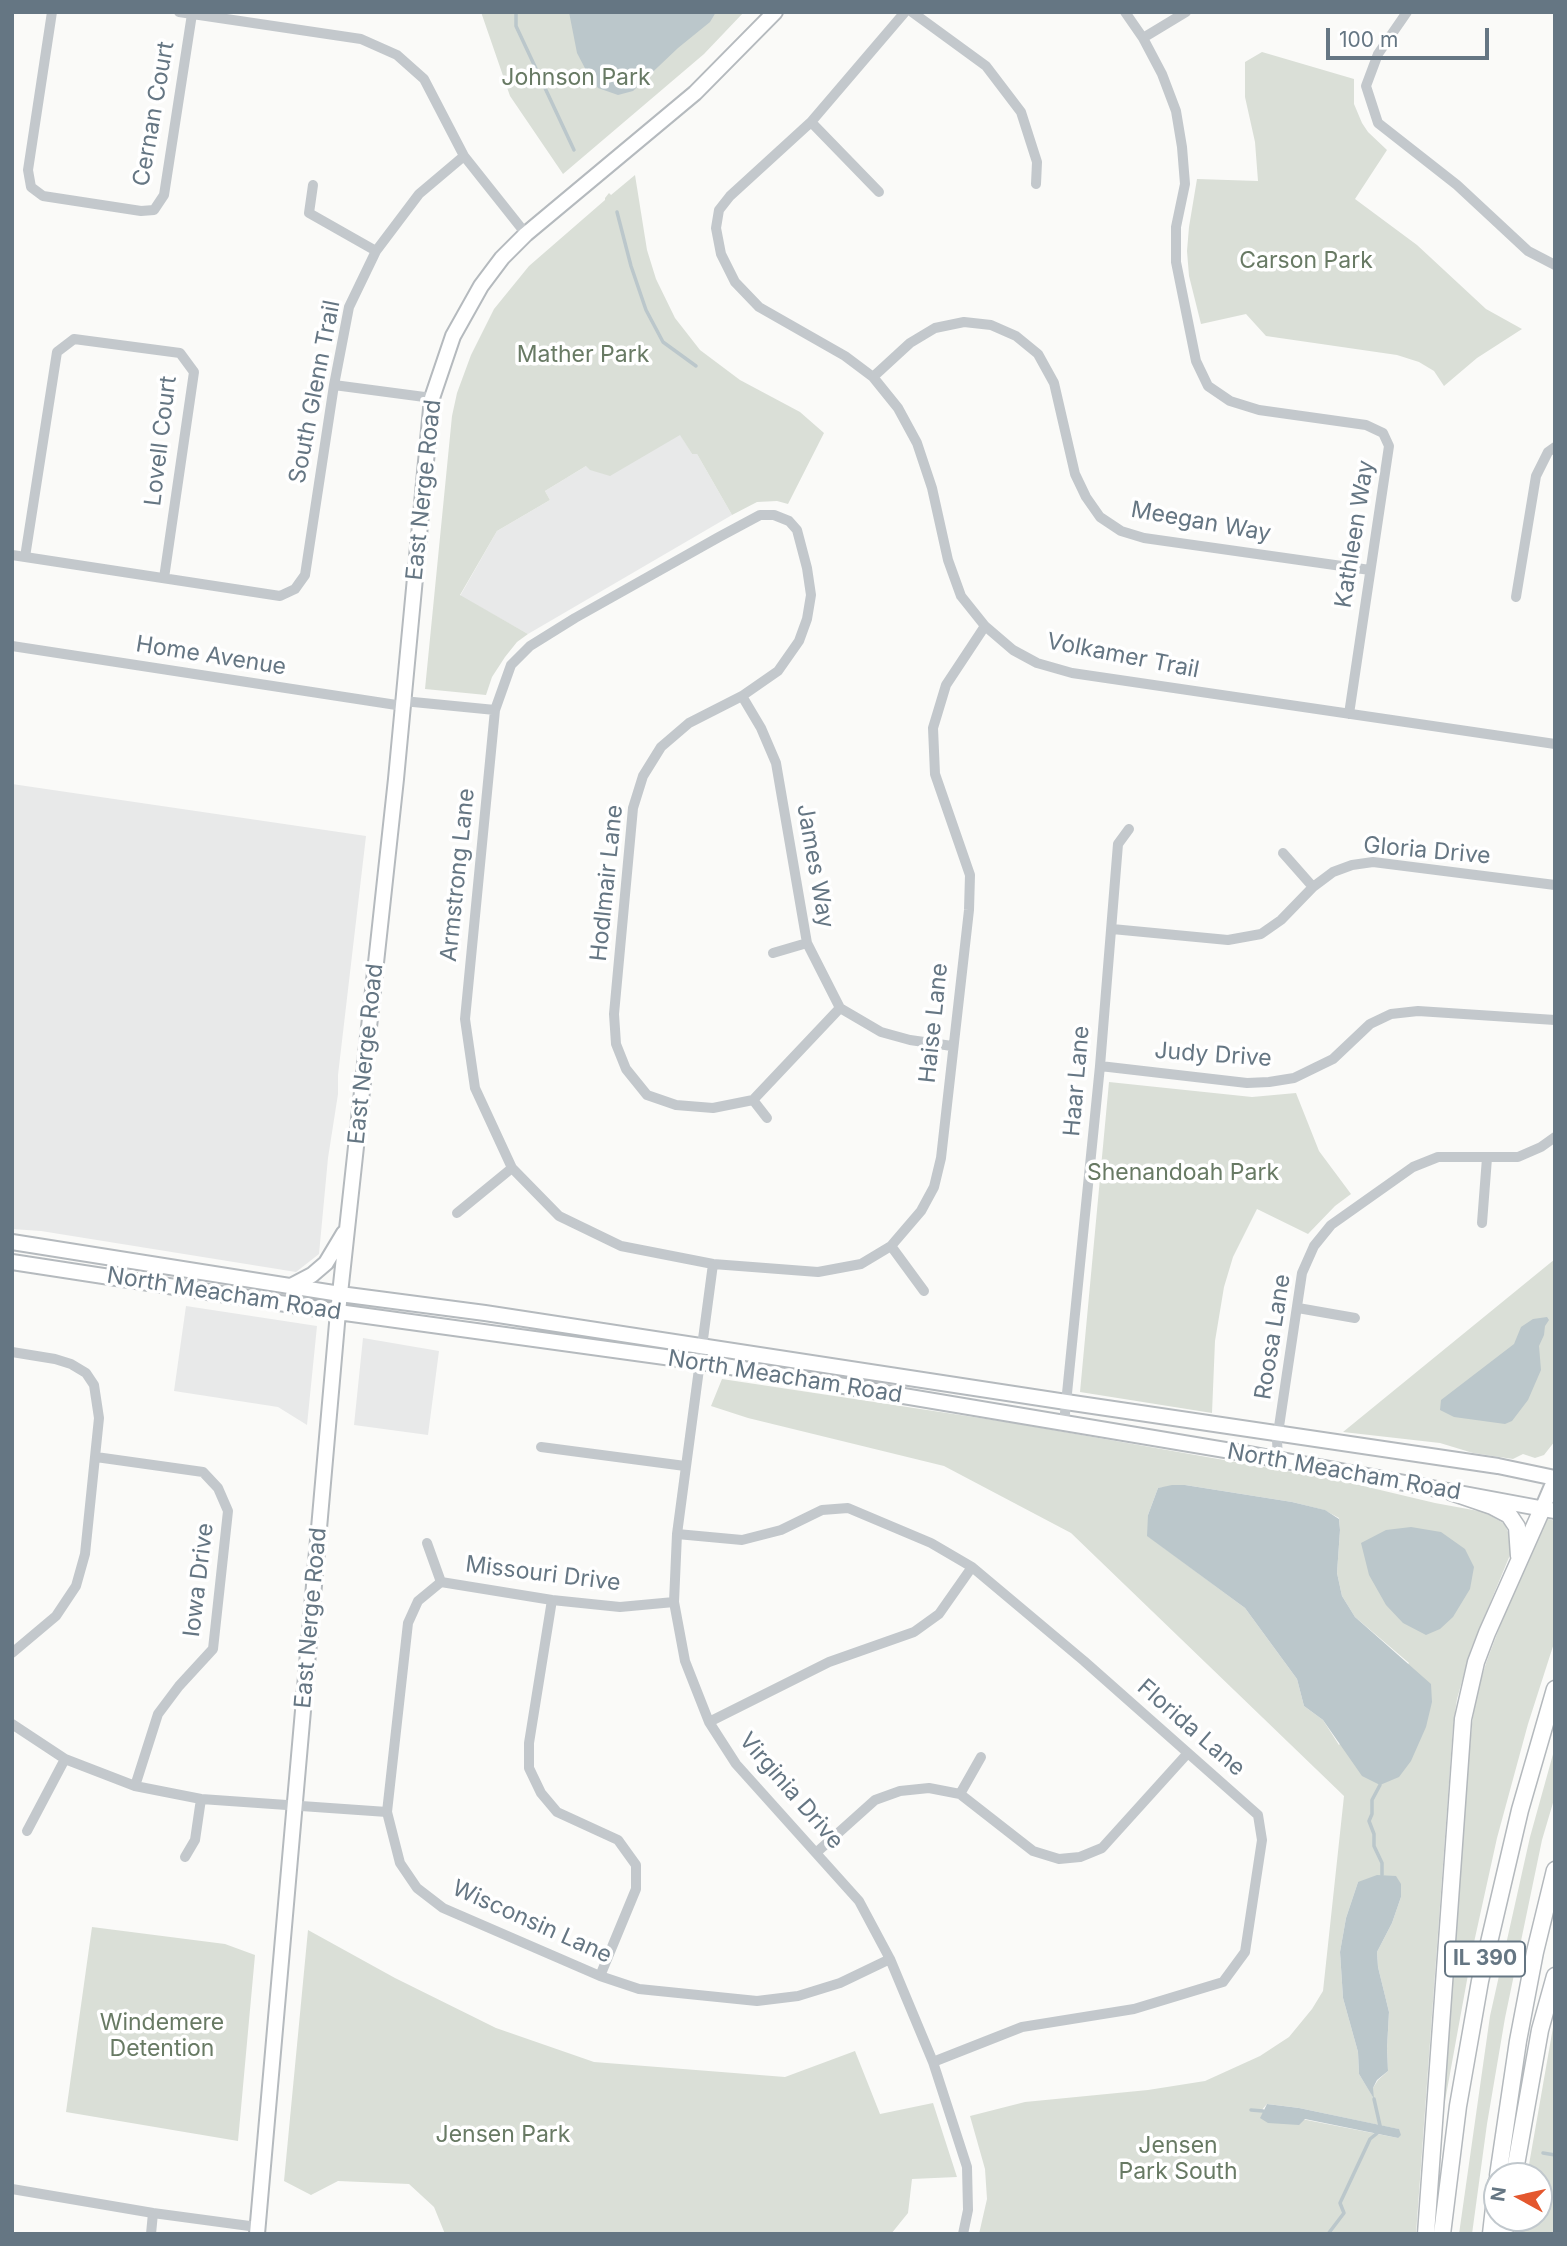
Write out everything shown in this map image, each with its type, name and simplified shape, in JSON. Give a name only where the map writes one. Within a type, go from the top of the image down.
[{"type":"highway","points":[[1451,1492],[1509,1515],[1517,1527],[1518,1562]]},
{"type":"highway","points":[[1426,2234],[1462,1718],[1476,1662],[1518,1562],[1549,1509]]},
{"type":"highway","name":"IL 390","points":[[1443,2234],[1458,2106],[1480,1981],[1520,1810],[1555,1689]]},
{"type":"highway","name":"IL 390","points":[[1500,2162],[1518,2041],[1535,1952],[1555,1870]]},
{"type":"highway","points":[[1516,2162],[1540,2030],[1555,1976]]},
{"type":"main road","name":"East Nerge Road","points":[[257,2231],[338,1312],[403,704],[432,398],[453,336],[481,286],[502,258],[526,234],[695,93],[775,12]]},
{"type":"main road","points":[[291,1286],[312,1275],[326,1263],[347,1228]]},
{"type":"main road","name":"North Meacham Road","points":[[12,1242],[340,1294],[702,1345],[1498,1466],[1555,1478]]},
{"type":"main road","name":"North Meacham Road","points":[[12,1262],[338,1312],[701,1362],[1549,1509]]},
{"type":"main road","points":[[1549,1509],[1555,1478]]},
{"type":"street","name":"Cernan Court","points":[[52,12],[28,170],[31,187],[43,196],[141,211],[154,210],[164,195],[192,14]]},
{"type":"street","points":[[179,12],[361,39],[397,55],[424,79],[464,156],[526,234]]},
{"type":"street","points":[[880,192],[811,122],[905,12]]},
{"type":"street","points":[[912,12],[986,66],[1021,112],[1037,162],[1036,184]]},
{"type":"street","name":"Kathleen Way","points":[[1125,12],[1143,38],[1167,87],[1175,111],[1185,184],[1176,227],[1176,262],[1196,361],[1208,386],[1230,401],[1259,410],[1366,425],[1383,433],[1389,446],[1349,714]]},
{"type":"street","points":[[1143,38],[1186,12]]},
{"type":"street","points":[[1407,12],[1378,54],[1366,86],[1378,123],[1457,185],[1528,251],[1555,265]]},
{"type":"street","name":"Volkamer Trail","points":[[811,122],[730,196],[719,210],[716,228],[721,254],[735,282],[759,307],[845,356],[873,377],[898,408],[917,443],[932,488],[948,560],[961,596],[985,626],[1013,650],[1037,663],[1072,673],[1555,744]]},
{"type":"street","name":"South Glenn Trail","points":[[164,578],[280,596],[295,589],[305,575],[334,385],[349,307],[376,251],[419,194],[464,156]]},
{"type":"street","points":[[313,185],[309,212],[376,251]]},
{"type":"street","name":"Meegan Way","points":[[873,377],[910,343],[935,328],[964,322],[991,325],[1016,336],[1038,354],[1054,383],[1075,474],[1080,485],[1100,517],[1121,531],[1144,538],[1370,570]]},
{"type":"street","name":"Lovell Court","points":[[25,557],[57,352],[74,339],[180,353],[194,372],[164,578]]},
{"type":"street","points":[[334,385],[432,398]]},
{"type":"street","points":[[1516,597],[1535,476],[1548,452],[1555,447]]},
{"type":"street","name":"Armstrong Lane","points":[[713,1264],[621,1246],[559,1216],[512,1168],[475,1088],[465,1019],[495,710],[511,665],[530,646],[575,618],[729,531],[761,515],[782,517]]},
{"type":"street","name":"Hodlmair Lane","points":[[753,1100],[713,1108],[676,1105],[647,1096],[626,1069],[617,1044],[614,1014],[634,808],[643,776],[661,747],[690,723],[741,696],[778,671],[799,640],[807,619],[811,595],[807,568],[797,530],[782,517]]},
{"type":"street","points":[[12,555],[164,578]]},
{"type":"street","name":"Haise Lane","points":[[713,1264],[818,1272],[861,1264],[891,1246],[921,1211],[934,1186],[941,1158],[969,910],[970,875],[935,774],[933,728],[946,685],[985,626]]},
{"type":"street","name":"Home Avenue","points":[[12,646],[403,704],[495,710]]},
{"type":"street","name":"James Way","points":[[741,696],[761,728],[776,763],[807,943],[841,1008]]},
{"type":"street","name":"Haar Lane","points":[[1064,1423],[1100,1066],[1118,844],[1129,829]]},
{"type":"street","points":[[1283,853],[1313,887]]},
{"type":"street","name":"Gloria Drive","points":[[1112,929],[1228,940],[1261,934],[1333,872],[1373,862],[1555,885]]},
{"type":"street","points":[[773,953],[807,943]]},
{"type":"street","points":[[767,1118],[753,1100],[841,1008],[881,1032],[910,1040],[952,1046]]},
{"type":"street","name":"Judy Drive","points":[[1100,1066],[1247,1083],[1269,1082],[1294,1078],[1332,1059],[1370,1024],[1391,1014],[1418,1011],[1555,1020]]},
{"type":"street","name":"Roosa Lane","points":[[1278,1460],[1279,1433],[1302,1273],[1314,1246],[1331,1224],[1413,1167],[1438,1157],[1518,1157],[1541,1147],[1555,1137]]},
{"type":"street","points":[[1482,1223],[1487,1158]]},
{"type":"street","points":[[457,1213],[512,1168]]},
{"type":"street","points":[[891,1246],[924,1291]]},
{"type":"street","name":"Virginia Drive","points":[[713,1264],[677,1534],[674,1602],[685,1661],[709,1722],[736,1765],[859,1901],[890,1959],[933,2062],[967,2166],[968,2210],[963,2234]]},
{"type":"street","points":[[1298,1308],[1355,1318]]},
{"type":"street","points":[[12,1352],[55,1359],[86,1373],[94,1385],[100,1418],[85,1554],[76,1586],[56,1616],[12,1653]]},
{"type":"street","points":[[541,1447],[685,1466]]},
{"type":"street","name":"Iowa Drive","points":[[96,1457],[203,1472],[218,1488],[228,1511],[213,1649],[158,1714],[135,1786]]},
{"type":"street","name":"Florida Lane","points":[[677,1534],[741,1541],[781,1530],[822,1510],[848,1508],[931,1543],[972,1567],[1084,1661],[1258,1815],[1262,1840],[1245,1952],[1223,1982],[1134,2010],[1022,2027],[933,2062]]},
{"type":"street","points":[[427,1543],[441,1582]]},
{"type":"street","points":[[709,1722],[829,1662],[914,1632],[939,1614],[972,1567]]},
{"type":"street","name":"Missouri Drive","points":[[387,1812],[408,1623],[418,1601],[441,1582],[552,1600],[620,1607],[674,1602]]},
{"type":"street","points":[[552,1600],[528,1743],[529,1768],[541,1793],[557,1812],[618,1840],[636,1865],[636,1889],[600,1976]]},
{"type":"street","points":[[12,1724],[65,1759],[135,1786],[201,1799],[387,1812]]},
{"type":"street","points":[[817,1852],[875,1800],[900,1791],[929,1788],[960,1794],[1033,1852],[1059,1859],[1080,1857],[1102,1847],[1187,1754]]},
{"type":"street","points":[[960,1794],[981,1758]]},
{"type":"street","points":[[27,1831],[65,1759]]},
{"type":"street","points":[[185,1857],[195,1840],[201,1799]]},
{"type":"street","name":"Wisconsin Lane","points":[[387,1812],[400,1863],[417,1888],[443,1908],[600,1976],[639,1989],[757,2001],[798,1996],[840,1983],[890,1959]]},
{"type":"street","points":[[12,2189],[257,2231]]},
{"type":"street","points":[[151,2234],[153,2213]]},
{"type":"shaded area","points":[[569,12],[716,12],[710,22],[633,91],[618,95],[598,88],[588,74],[577,53]]},
{"type":"shaded area","points":[[680,434],[692,454],[697,454],[732,515],[528,634],[460,596],[497,531],[550,500],[545,491],[586,466]]},
{"type":"shaded area","points":[[12,784],[366,836],[319,1254],[296,1272],[41,1231],[12,1229]]},
{"type":"shaded area","points":[[186,1306],[317,1326],[307,1425],[278,1407],[174,1391]]},
{"type":"shaded area","points":[[1547,1317],[1549,1320],[1539,1346],[1541,1370],[1528,1400],[1512,1421],[1505,1424],[1454,1417],[1440,1410],[1441,1400],[1514,1344],[1521,1327],[1533,1319]]},
{"type":"shaded area","points":[[363,1338],[439,1351],[428,1435],[354,1425]]},
{"type":"shaded area","points":[[1172,1485],[1292,1502],[1325,1510],[1339,1519],[1337,1573],[1342,1596],[1355,1617],[1431,1684],[1432,1702],[1426,1727],[1411,1761],[1399,1777],[1380,1785],[1362,1776],[1323,1720],[1304,1706],[1297,1679],[1245,1608],[1147,1536],[1148,1515],[1158,1488]]},
{"type":"shaded area","points":[[1411,1527],[1441,1532],[1465,1549],[1474,1567],[1470,1589],[1453,1617],[1440,1629],[1426,1635],[1403,1623],[1386,1605],[1369,1575],[1361,1543],[1386,1530]]},
{"type":"shaded area","points":[[1377,1875],[1396,1876],[1401,1884],[1401,1897],[1392,1923],[1377,1952],[1389,2012],[1388,2071],[1377,2080],[1373,2088],[1374,2099],[1359,2074],[1358,2052],[1343,1998],[1340,1952],[1346,1918],[1358,1882]]},
{"type":"shaded area","points":[[1267,2104],[1399,2129],[1401,2135],[1398,2138],[1305,2119],[1299,2125],[1268,2123],[1260,2118]]},
{"type":"green space","name":"Johnson Park","points":[[481,12],[744,12],[704,54],[563,174],[510,96]]},
{"type":"green space","name":"Carson Park","points":[[1262,52],[1354,79],[1354,104],[1362,123],[1387,150],[1355,199],[1417,245],[1486,309],[1522,329],[1477,358],[1444,386],[1434,371],[1419,362],[1397,355],[1266,336],[1246,314],[1201,324],[1189,276],[1187,251],[1197,179],[1258,181],[1255,142],[1245,97],[1245,62]]},
{"type":"green space","name":"Mather Park","points":[[635,175],[647,250],[656,279],[675,318],[700,350],[740,380],[800,412],[824,433],[788,504],[777,501],[757,502],[732,515],[697,454],[692,454],[680,435],[610,476],[590,470],[586,466],[545,491],[550,500],[497,531],[460,595],[528,634],[517,642],[505,657],[492,677],[486,695],[425,689],[452,416],[471,355],[494,309],[529,266],[605,200],[609,193],[611,195]]},
{"type":"green space","name":"Shenandoah Park","points":[[1109,1082],[1252,1097],[1296,1093],[1319,1151],[1351,1194],[1335,1206],[1308,1234],[1257,1209],[1233,1257],[1224,1287],[1215,1341],[1212,1413],[1080,1392]]},
{"type":"green space","points":[[1555,1259],[1555,1441],[1544,1455],[1535,1458],[1523,1454],[1513,1459],[1473,1453],[1440,1443],[1343,1432]]},
{"type":"green space","name":"Jensen Park South","points":[[722,1379],[1013,1423],[1338,1480],[1484,1512],[1505,1524],[1512,1543],[1510,1555],[1471,1649],[1457,1699],[1453,1727],[1416,2234],[979,2234],[987,2199],[985,2169],[970,2116],[1025,2102],[1148,2090],[1205,2081],[1260,2056],[1289,2037],[1323,1991],[1344,1796],[1071,1533],[944,1466],[748,1418],[711,1406]],"holes":[[[1185,1485],[1292,1502],[1324,1510],[1339,1518],[1337,1573],[1342,1596],[1355,1617],[1409,1663],[1339,1745],[1323,1720],[1304,1706],[1297,1679],[1245,1608],[1148,1536],[1148,1515],[1158,1488]],[[1358,1882],[1401,1897],[1392,1923],[1377,1952],[1389,2012],[1388,2071],[1373,2088],[1373,2097],[1359,2074],[1358,2052],[1343,1998],[1340,1952],[1346,1918]],[[1267,2104],[1299,2108],[1398,2129],[1398,2138],[1261,2111]]]},
{"type":"green space","points":[[1544,1520],[1555,1521],[1555,1640],[1528,1724],[1497,1838],[1473,1947],[1445,2101],[1441,2101],[1450,1971],[1476,1696],[1500,1626]]},
{"type":"green space","points":[[1555,1747],[1555,1796],[1542,1840],[1505,2018],[1472,2234],[1459,2234],[1490,2016],[1530,1837]]},
{"type":"green space","name":"Windemere Detention","points":[[92,1927],[225,1944],[255,1955],[238,2141],[66,2112]]},
{"type":"green space","name":"Jensen Park","points":[[308,1930],[395,1978],[496,2028],[594,2062],[785,2077],[855,2051],[880,2114],[933,2103],[957,2177],[912,2179],[908,2213],[891,2234],[445,2234],[434,2207],[409,2184],[338,2181],[311,2195],[284,2181]]},
{"type":"green space","points":[[1555,2016],[1555,2234],[1517,2234],[1553,2232],[1553,2162],[1529,2162]]},
{"type":"waterway","points":[[516,12],[516,26],[574,150]]},
{"type":"waterway","points":[[617,212],[646,310],[663,342],[696,366]]},
{"type":"waterway","points":[[1380,1785],[1372,1800],[1369,1821],[1374,1834],[1374,1846],[1382,1863],[1382,1875]]},
{"type":"waterway","points":[[1328,2234],[1344,2213],[1340,2203],[1370,2139],[1381,2130],[1374,2099]]},
{"type":"waterway","points":[[1251,2110],[1263,2111]]},
{"type":"waterway","points":[[1543,2153],[1555,2155]]}]
